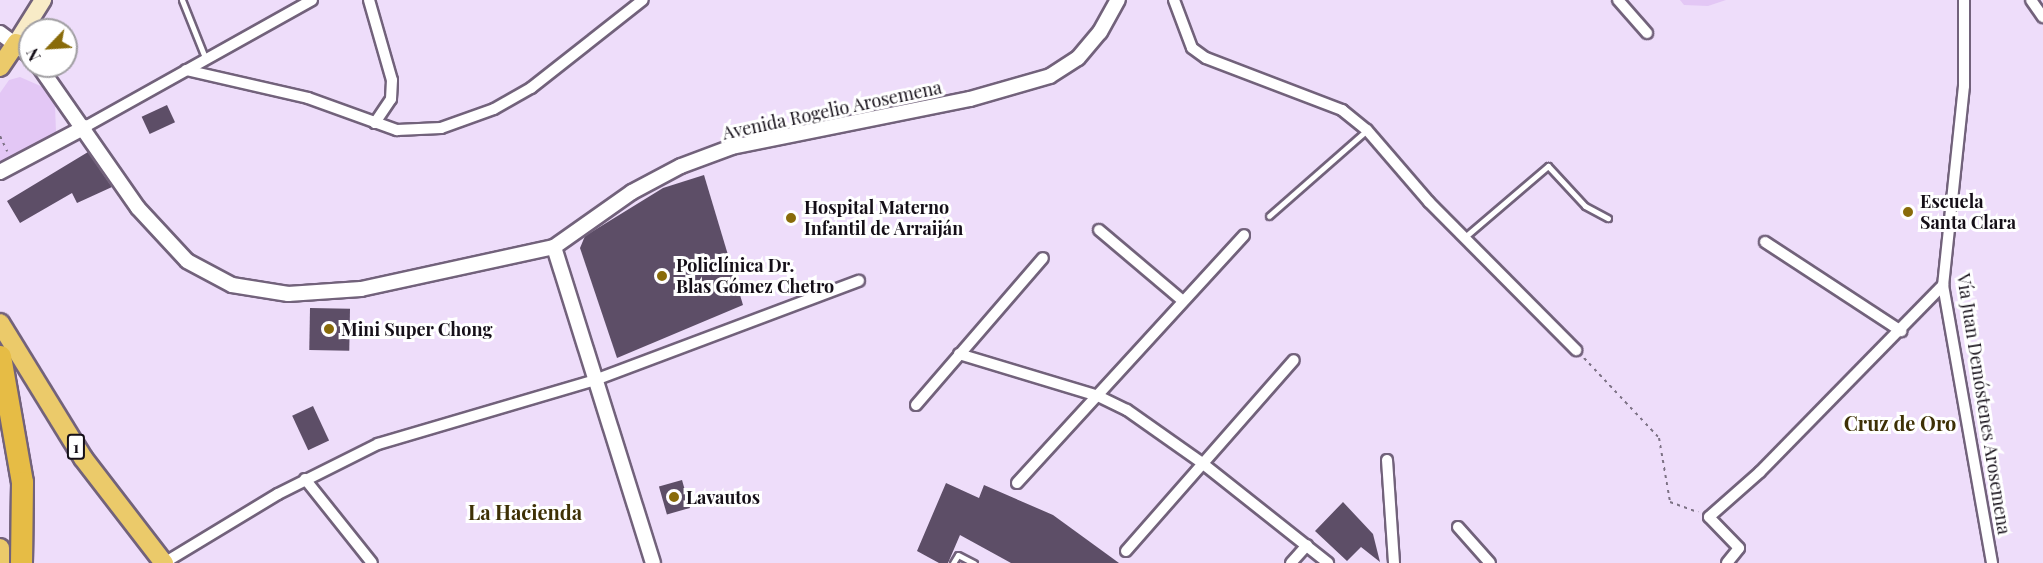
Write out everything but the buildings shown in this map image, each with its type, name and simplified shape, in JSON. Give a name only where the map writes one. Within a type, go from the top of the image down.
[{"type":"highway","points":[[0,67],[16,43]]},
{"type":"highway","name":"1","points":[[0,323],[83,458],[164,563]]},
{"type":"highway","points":[[0,356],[22,482],[21,563]]},
{"type":"highway","points":[[0,548],[0,563]]},
{"type":"main road","points":[[16,43],[43,0]]},
{"type":"street","points":[[0,172],[312,0]]},
{"type":"street","points":[[369,0],[392,80],[391,99],[375,123]]},
{"type":"street","points":[[186,70],[308,98],[397,130],[441,129],[494,109],[531,88],[643,0]]},
{"type":"street","name":"Avenida Rogelio Arosemena","points":[[48,78],[85,127],[138,208],[166,242],[207,275],[257,292],[288,294],[361,289],[554,247],[632,192],[681,166],[732,147],[947,104],[1050,76],[1078,58],[1100,32],[1118,0]]},
{"type":"street","points":[[1174,0],[1192,48],[1206,58],[1342,110],[1367,129],[1429,202],[1466,236],[1576,350]]},
{"type":"street","points":[[1617,0],[1647,33]]},
{"type":"street","name":"Vía Juan Demóstenes Arosemena","points":[[1964,0],[1964,86],[1943,285],[1992,563]]},
{"type":"street","points":[[2031,0],[2043,17]]},
{"type":"street","points":[[0,33],[16,43]]},
{"type":"street","points":[[1099,230],[1183,301]]},
{"type":"street","points":[[1017,483],[1244,235]]},
{"type":"street","points":[[1765,243],[1902,331]]},
{"type":"street","points":[[554,247],[652,563]]},
{"type":"street","points":[[916,405],[1043,258]]},
{"type":"street","points":[[164,563],[305,479],[378,444],[595,380],[859,281]]},
{"type":"street","points":[[1727,563],[1738,548],[1709,517],[1760,472],[1902,331],[1943,285]]},
{"type":"street","points":[[959,354],[1098,396],[1127,410],[1202,463],[1328,563]]},
{"type":"street","points":[[1126,551],[1294,360]]},
{"type":"street","points":[[1387,460],[1394,563]]},
{"type":"street","points":[[305,479],[372,563]]},
{"type":"street","points":[[1458,527],[1490,563]]},
{"type":"street","points":[[1291,563],[1307,545]]},
{"type":"lane","points":[[182,0],[206,60]]},
{"type":"lane","points":[[1269,216],[1367,129]]},
{"type":"lane","points":[[1466,236],[1548,166],[1585,206],[1608,218]]},
{"type":"lane","points":[[953,563],[958,555],[974,563]]},
{"type":"path","points":[[0,136],[9,156]]},
{"type":"path","points":[[1576,350],[1659,438],[1670,502],[1709,517]]},
{"type":"shaded area","points":[[1680,0],[1726,0],[1708,6],[1684,5]]},
{"type":"shaded area","points":[[22,78],[45,88],[55,106],[56,132],[0,168],[0,93],[9,80]]},
{"type":"place","name":"Escuela Santa Clara","points":[[1908,212]]},
{"type":"place","name":"Hospital Materno Infantil de Arraiján","points":[[791,218]]},
{"type":"place","name":"Policlínica Dr. Blas Gómez Chetro","points":[[662,276]]},
{"type":"place","name":"Mini Super Chong","points":[[329,329]]},
{"type":"place","name":"Lavautos","points":[[674,497]]},
{"type":"district","name":"Cruz de Oro","points":[[1900,422]]},
{"type":"district","name":"La Hacienda","points":[[525,511]]}]
